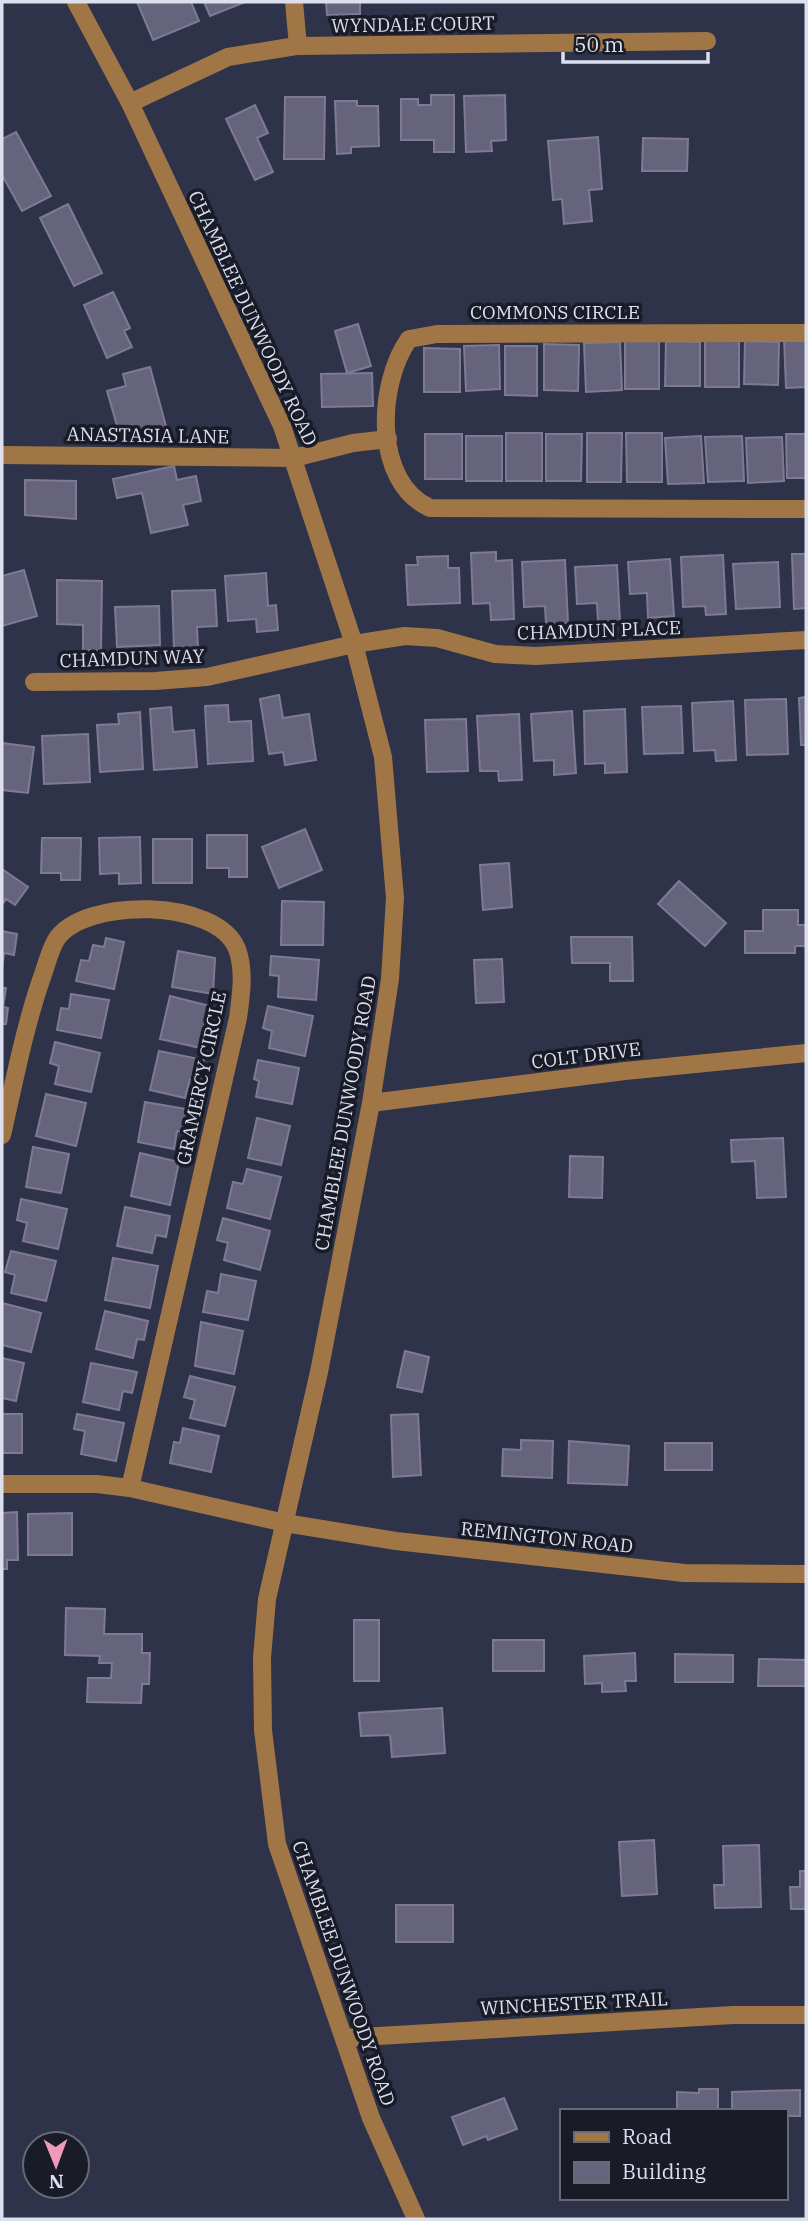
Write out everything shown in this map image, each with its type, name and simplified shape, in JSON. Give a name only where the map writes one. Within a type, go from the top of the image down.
[{"type":"street","name":"CHAMBLEE DUNWOODY ROAD","points":[[76,2],[130,103],[277,415],[294,458],[354,644],[383,757],[395,898],[390,979],[371,1103],[267,1599],[262,1658],[263,1730],[277,1844],[371,2118],[416,2219]]},
{"type":"street","points":[[294,2],[298,46]]},
{"type":"street","name":"WYNDALE COURT","points":[[130,103],[228,57],[298,46],[708,41]]},
{"type":"street","name":"COMMONS CIRCLE","points":[[806,333],[437,334],[409,339],[399,354],[387,413],[388,439],[397,474],[412,500],[430,508],[806,509]]},
{"type":"street","points":[[294,458],[353,443],[388,439]]},
{"type":"street","name":"ANASTASIA LANE","points":[[2,455],[294,458]]},
{"type":"street","name":"CHAMDUN PLACE","points":[[354,644],[405,636],[437,638],[495,654],[536,656],[806,640]]},
{"type":"street","name":"CHAMDUN WAY","points":[[34,682],[155,681],[207,677],[354,644]]},
{"type":"street","name":"GRAMERCY CIRCLE","points":[[2,1135],[30,1011],[62,922],[155,908],[230,928],[239,961],[242,987],[238,1018],[130,1488]]},
{"type":"street","name":"COLT DRIVE","points":[[371,1103],[625,1071],[806,1053]]},
{"type":"street","points":[[2,1484],[97,1484],[130,1488],[285,1523]]},
{"type":"street","name":"REMINGTON ROAD","points":[[285,1523],[396,1541],[684,1573],[806,1574]]},
{"type":"street","name":"WINCHESTER TRAIL","points":[[344,2038],[733,2015],[806,2015]]},
{"type":"building","points":[[137,2],[191,2],[199,21],[153,40]]},
{"type":"building","points":[[204,2],[245,2],[210,16]]},
{"type":"building","points":[[326,2],[360,2],[360,14],[327,15]]},
{"type":"building","points":[[431,95],[454,95],[454,152],[434,152],[434,140],[401,140],[401,99],[418,99],[418,105],[431,105]]},
{"type":"building","points":[[505,95],[506,140],[491,141],[492,151],[466,152],[464,96]]},
{"type":"building","points":[[285,97],[325,97],[324,159],[284,159]]},
{"type":"building","points":[[335,101],[357,101],[357,106],[378,106],[379,146],[351,147],[351,153],[337,154]]},
{"type":"building","points":[[255,105],[268,133],[257,138],[273,172],[255,180],[226,119]]},
{"type":"building","points":[[16,132],[51,196],[22,211],[2,175],[2,139]]},
{"type":"building","points":[[598,137],[602,189],[589,190],[592,221],[564,224],[562,199],[553,200],[548,141]]},
{"type":"building","points":[[643,138],[688,139],[687,171],[642,171]]},
{"type":"building","points":[[68,204],[102,273],[74,286],[40,218]]},
{"type":"building","points":[[113,292],[130,328],[124,331],[132,347],[107,358],[84,305]]},
{"type":"building","points":[[358,324],[371,366],[347,373],[335,331]]},
{"type":"building","points":[[806,337],[806,387],[786,388],[784,338]]},
{"type":"building","points":[[625,340],[659,341],[659,389],[625,389]]},
{"type":"building","points":[[666,341],[700,342],[700,386],[665,386]]},
{"type":"building","points":[[705,341],[739,341],[739,387],[705,387]]},
{"type":"building","points":[[745,341],[779,342],[778,385],[744,384]]},
{"type":"building","points":[[620,342],[622,390],[586,392],[584,343]]},
{"type":"building","points":[[544,344],[579,345],[578,391],[544,390]]},
{"type":"building","points":[[499,345],[500,389],[466,391],[464,346]]},
{"type":"building","points":[[505,346],[537,346],[537,396],[505,395]]},
{"type":"building","points":[[424,348],[460,349],[460,392],[424,392]]},
{"type":"building","points":[[150,367],[167,430],[151,434],[149,428],[120,436],[107,391],[126,386],[123,374]]},
{"type":"building","points":[[372,373],[373,406],[322,407],[321,374]]},
{"type":"building","points":[[506,433],[542,433],[542,481],[506,481]]},
{"type":"building","points":[[587,433],[622,433],[621,482],[587,482]]},
{"type":"building","points":[[626,433],[662,433],[662,482],[627,482]]},
{"type":"building","points":[[425,434],[462,434],[462,479],[425,479]]},
{"type":"building","points":[[546,434],[582,434],[581,481],[546,481]]},
{"type":"building","points":[[786,434],[806,434],[806,478],[787,478]]},
{"type":"building","points":[[466,436],[502,436],[502,481],[466,481]]},
{"type":"building","points":[[701,436],[704,483],[668,484],[665,438]]},
{"type":"building","points":[[742,436],[744,481],[708,482],[705,437]]},
{"type":"building","points":[[782,437],[784,481],[748,483],[746,438]]},
{"type":"building","points":[[174,466],[177,480],[196,476],[201,501],[183,505],[188,525],[151,533],[142,493],[117,498],[113,479]]},
{"type":"building","points":[[25,480],[76,481],[76,519],[25,515]]},
{"type":"building","points":[[496,552],[496,561],[512,560],[514,619],[491,620],[490,603],[473,604],[471,553]]},
{"type":"building","points":[[792,554],[806,554],[806,608],[794,609]]},
{"type":"building","points":[[723,555],[726,614],[706,615],[705,606],[683,607],[681,557]]},
{"type":"building","points":[[448,556],[448,568],[459,568],[460,603],[408,605],[406,565],[418,565],[417,557]]},
{"type":"building","points":[[670,559],[674,616],[648,618],[647,593],[630,594],[628,562]]},
{"type":"building","points":[[565,560],[568,623],[546,624],[545,606],[524,607],[522,562]]},
{"type":"building","points":[[778,562],[780,607],[736,609],[733,564]]},
{"type":"building","points":[[617,565],[620,621],[598,621],[597,603],[577,604],[575,567]]},
{"type":"building","points":[[24,570],[37,616],[2,626],[2,576]]},
{"type":"building","points":[[266,573],[268,606],[276,605],[278,630],[257,632],[256,619],[228,621],[225,576]]},
{"type":"building","points":[[57,580],[102,581],[101,651],[83,650],[83,625],[57,624]]},
{"type":"building","points":[[215,590],[217,626],[197,627],[198,649],[174,649],[172,591]]},
{"type":"building","points":[[159,606],[160,645],[117,647],[115,607]]},
{"type":"building","points":[[279,695],[283,718],[309,714],[316,760],[285,765],[283,752],[269,754],[260,699]]},
{"type":"building","points":[[806,697],[806,745],[801,745],[799,698]]},
{"type":"building","points":[[786,699],[788,754],[747,755],[745,700]]},
{"type":"building","points":[[733,701],[736,760],[716,761],[715,750],[694,751],[692,703]]},
{"type":"building","points":[[228,705],[229,722],[251,721],[253,761],[208,764],[205,706]]},
{"type":"building","points":[[681,706],[683,753],[644,754],[642,707]]},
{"type":"building","points":[[171,707],[173,732],[194,730],[197,767],[154,770],[150,709]]},
{"type":"building","points":[[625,709],[627,772],[605,773],[605,763],[585,764],[584,711]]},
{"type":"building","points":[[572,711],[576,773],[554,775],[554,760],[534,761],[531,714]]},
{"type":"building","points":[[140,712],[143,769],[100,772],[97,725],[119,724],[118,714]]},
{"type":"building","points":[[519,714],[522,780],[499,781],[498,771],[480,771],[477,716]]},
{"type":"building","points":[[466,719],[468,771],[427,772],[425,720]]},
{"type":"building","points":[[88,734],[90,782],[44,784],[42,736]]},
{"type":"building","points":[[2,743],[34,747],[28,793],[2,790]]},
{"type":"building","points":[[305,829],[322,870],[279,888],[262,847]]},
{"type":"building","points":[[207,835],[247,835],[247,877],[229,877],[229,868],[207,868]]},
{"type":"building","points":[[140,837],[141,883],[119,884],[119,873],[100,874],[99,838]]},
{"type":"building","points":[[42,838],[81,838],[80,880],[61,880],[61,873],[41,873]]},
{"type":"building","points":[[153,839],[192,839],[192,883],[153,883]]},
{"type":"building","points":[[509,863],[512,907],[483,910],[480,865]]},
{"type":"building","points":[[2,869],[28,887],[15,905],[6,899],[2,905]]},
{"type":"building","points":[[679,881],[726,923],[705,946],[658,904]]},
{"type":"building","points":[[282,901],[324,902],[323,945],[281,945]]},
{"type":"building","points":[[763,910],[798,910],[798,925],[806,925],[806,946],[795,946],[795,953],[745,953],[745,931],[763,931]]},
{"type":"building","points":[[2,931],[17,934],[14,955],[4,953],[2,970]]},
{"type":"building","points":[[571,937],[632,937],[633,981],[610,981],[610,963],[572,963]]},
{"type":"building","points":[[106,938],[124,942],[114,989],[76,981],[81,960],[89,961],[93,945],[104,947]]},
{"type":"building","points":[[178,951],[215,958],[213,994],[172,987]]},
{"type":"building","points":[[271,956],[319,960],[316,1000],[278,997],[279,976],[270,975]]},
{"type":"building","points":[[502,959],[504,1002],[476,1003],[474,960]]},
{"type":"building","points":[[2,988],[6,988],[3,1007],[8,1008],[6,1024],[2,1024]]},
{"type":"building","points":[[71,994],[109,1000],[101,1038],[57,1030],[61,1008],[69,1009]]},
{"type":"building","points":[[170,996],[214,1007],[205,1049],[160,1039]]},
{"type":"building","points":[[268,1006],[313,1016],[305,1056],[269,1048],[272,1031],[263,1028]]},
{"type":"building","points":[[55,1042],[100,1053],[91,1092],[55,1084],[59,1066],[50,1063]]},
{"type":"building","points":[[159,1051],[204,1060],[200,1081],[190,1079],[185,1098],[150,1090]]},
{"type":"building","points":[[258,1060],[299,1068],[292,1104],[256,1097],[259,1081],[254,1079]]},
{"type":"building","points":[[46,1094],[86,1103],[76,1146],[36,1136]]},
{"type":"building","points":[[145,1102],[192,1110],[188,1133],[177,1131],[174,1149],[138,1142]]},
{"type":"building","points":[[257,1118],[290,1126],[281,1165],[248,1158]]},
{"type":"building","points":[[783,1138],[786,1197],[757,1198],[755,1161],[732,1162],[731,1140]]},
{"type":"building","points":[[33,1147],[69,1154],[61,1193],[26,1187]]},
{"type":"building","points":[[140,1153],[179,1162],[170,1205],[131,1196]]},
{"type":"building","points":[[570,1156],[603,1157],[602,1198],[569,1197]]},
{"type":"building","points":[[247,1169],[281,1177],[270,1219],[227,1208],[233,1182],[243,1184]]},
{"type":"building","points":[[21,1199],[67,1209],[58,1249],[23,1241],[27,1223],[17,1220]]},
{"type":"building","points":[[125,1207],[170,1216],[166,1237],[156,1235],[152,1253],[117,1246]]},
{"type":"building","points":[[223,1218],[270,1231],[260,1270],[224,1260],[228,1243],[217,1240]]},
{"type":"building","points":[[11,1251],[56,1261],[46,1301],[11,1293],[15,1275],[5,1272]]},
{"type":"building","points":[[113,1258],[158,1266],[150,1308],[105,1300]]},
{"type":"building","points":[[221,1274],[256,1281],[248,1320],[203,1312],[207,1291],[218,1293]]},
{"type":"building","points":[[2,1303],[41,1313],[31,1352],[2,1345]]},
{"type":"building","points":[[105,1311],[148,1321],[144,1340],[137,1339],[133,1358],[96,1349]]},
{"type":"building","points":[[201,1322],[243,1331],[234,1374],[195,1366]]},
{"type":"building","points":[[405,1351],[429,1357],[422,1392],[397,1387]]},
{"type":"building","points":[[2,1358],[24,1363],[16,1401],[2,1398]]},
{"type":"building","points":[[91,1363],[137,1372],[132,1393],[123,1391],[119,1410],[83,1402]]},
{"type":"building","points":[[190,1376],[235,1387],[225,1426],[190,1418],[195,1400],[184,1397]]},
{"type":"building","points":[[2,1414],[22,1414],[22,1453],[2,1453]]},
{"type":"building","points":[[77,1414],[124,1423],[116,1461],[81,1454],[85,1431],[74,1429]]},
{"type":"building","points":[[418,1414],[421,1475],[393,1477],[391,1415]]},
{"type":"building","points":[[183,1428],[219,1436],[211,1472],[170,1463],[174,1442],[180,1443]]},
{"type":"building","points":[[521,1440],[553,1441],[552,1478],[502,1476],[503,1449],[521,1450]]},
{"type":"building","points":[[569,1441],[629,1446],[627,1485],[568,1483]]},
{"type":"building","points":[[665,1443],[712,1443],[712,1470],[665,1470]]},
{"type":"building","points":[[17,1512],[18,1560],[7,1560],[7,1569],[2,1569],[2,1513]]},
{"type":"building","points":[[72,1513],[72,1555],[28,1555],[28,1514]]},
{"type":"building","points":[[66,1608],[105,1609],[104,1634],[142,1634],[142,1653],[150,1653],[149,1684],[142,1684],[141,1703],[87,1702],[88,1678],[111,1678],[112,1663],[99,1663],[100,1656],[65,1655]]},
{"type":"building","points":[[354,1620],[379,1620],[379,1681],[354,1681]]},
{"type":"building","points":[[493,1640],[544,1640],[544,1671],[493,1671]]},
{"type":"building","points":[[635,1653],[636,1681],[625,1681],[626,1691],[602,1692],[602,1683],[585,1684],[584,1656]]},
{"type":"building","points":[[675,1654],[733,1655],[733,1682],[675,1682]]},
{"type":"building","points":[[759,1659],[806,1660],[806,1686],[758,1686]]},
{"type":"building","points":[[442,1708],[445,1753],[392,1757],[390,1735],[361,1736],[359,1713]]},
{"type":"building","points":[[654,1840],[657,1894],[622,1896],[619,1842]]},
{"type":"building","points":[[759,1845],[761,1907],[715,1908],[714,1885],[724,1885],[723,1846]]},
{"type":"building","points":[[800,1871],[806,1871],[806,1909],[791,1909],[790,1887],[800,1887]]},
{"type":"building","points":[[396,1905],[453,1905],[453,1942],[396,1942]]},
{"type":"building","points":[[699,2089],[718,2089],[718,2109],[677,2109],[677,2092],[699,2093]]},
{"type":"building","points":[[800,2090],[800,2116],[787,2116],[787,2109],[732,2109],[732,2092]]},
{"type":"building","points":[[504,2098],[517,2129],[488,2140],[486,2136],[463,2145],[452,2117]]}]
